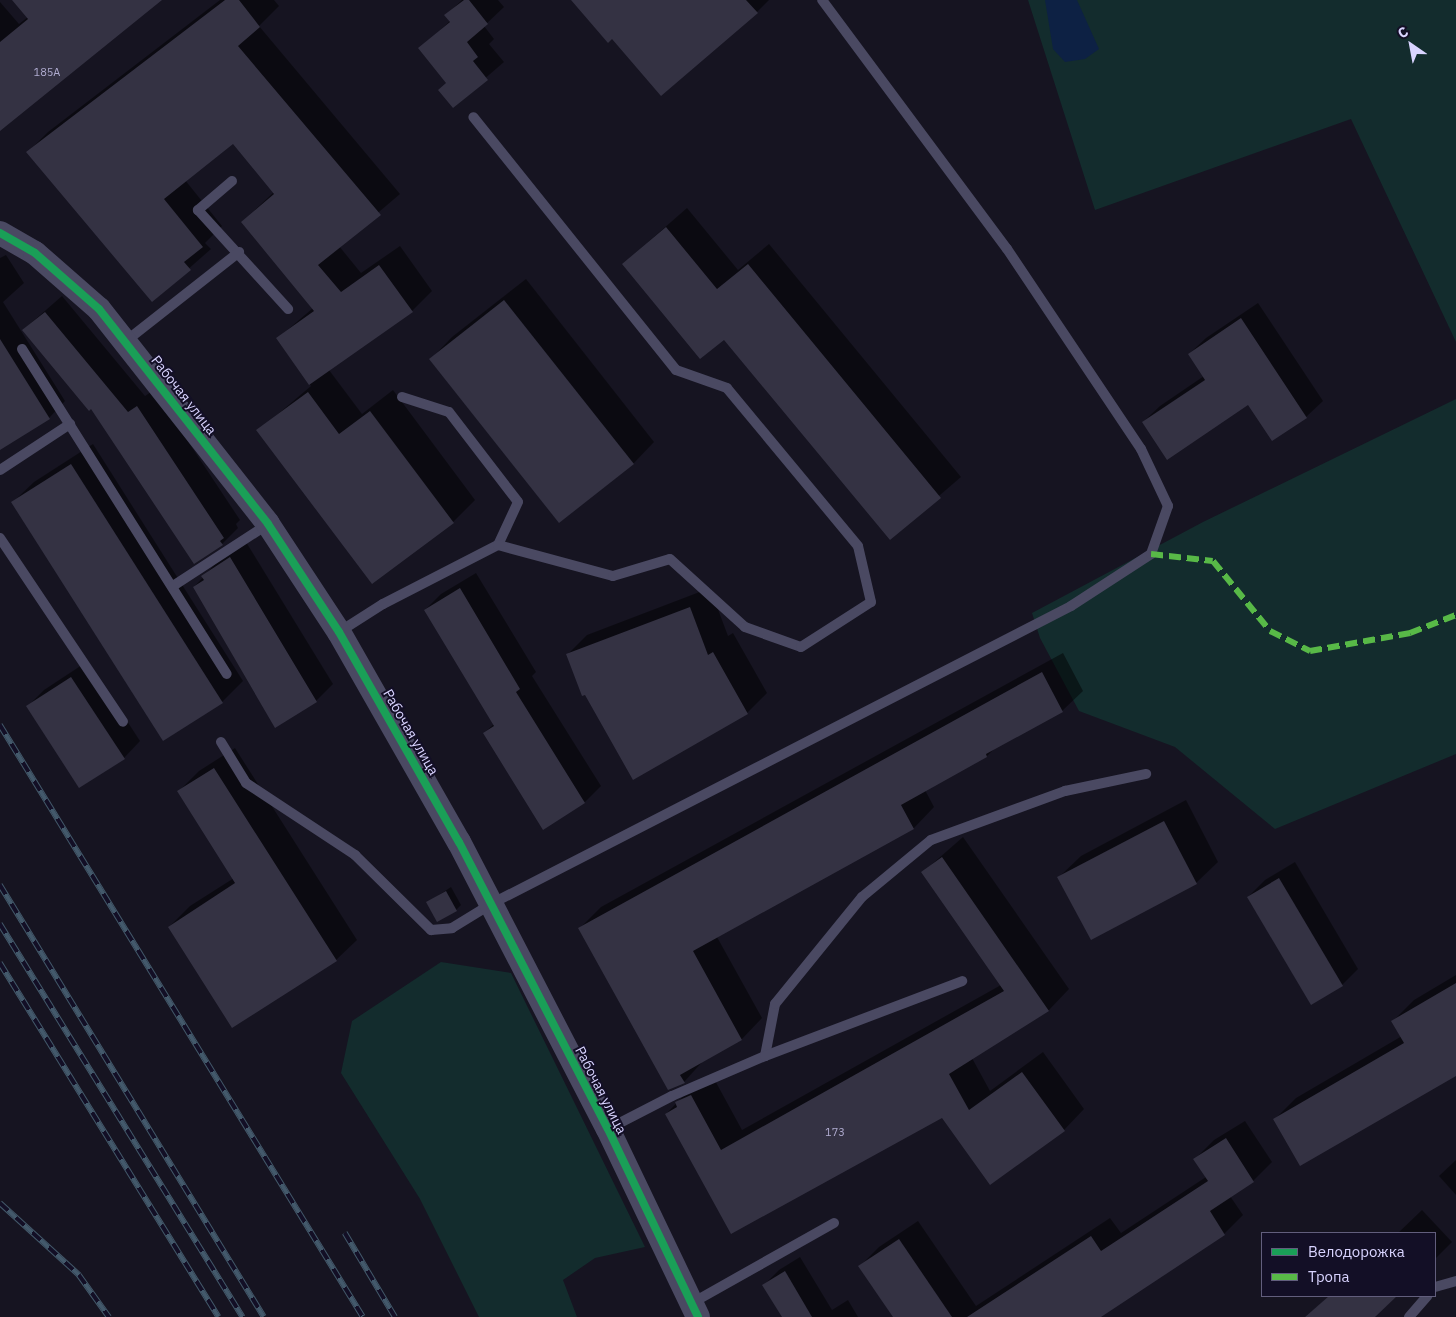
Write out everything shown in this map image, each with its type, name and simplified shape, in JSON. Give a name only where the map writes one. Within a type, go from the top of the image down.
[{"type":"street","name":"Рабочая улица","points":[[0,234],[35,253],[68,278],[126,342],[268,524],[339,632],[460,842],[608,1129],[694,1310]]},
{"type":"lane","points":[[221,742],[246,783],[355,855],[431,930],[452,928],[491,904],[1072,606],[1151,554],[1168,506],[1141,449],[1007,249],[822,0]]},
{"type":"lane","points":[[473,117],[676,370],[727,388],[858,546],[871,602],[801,647],[745,627],[670,559],[613,576],[498,545]]},
{"type":"lane","points":[[232,181],[198,210],[239,252],[288,309]]},
{"type":"lane","points":[[126,342],[239,252]]},
{"type":"lane","points":[[22,349],[228,674]]},
{"type":"lane","points":[[339,632],[383,604],[498,545],[518,502],[449,412],[402,397]]},
{"type":"lane","points":[[0,470],[70,424]]},
{"type":"lane","points":[[173,586],[268,524]]},
{"type":"lane","points":[[0,538],[124,722]]},
{"type":"lane","points":[[765,1056],[775,1004],[862,897],[931,840],[1065,791],[1146,774]]},
{"type":"lane","points":[[608,1129],[672,1096],[765,1056],[962,982]]},
{"type":"lane","points":[[694,1310],[834,1223]]},
{"type":"lane","points":[[1436,1287],[1456,1281]]},
{"type":"lane","points":[[1409,1317],[1426,1297]]},
{"type":"green space","points":[[1028,0],[1456,0],[1456,342],[1351,119],[1095,210]]},
{"type":"green space","points":[[1456,399],[1456,754],[1275,829],[1175,747],[1079,711],[1040,638],[1032,613],[1203,522]]},
{"type":"green space","points":[[441,962],[511,973],[645,1247],[595,1258],[563,1280],[577,1317],[479,1317],[420,1199],[341,1073],[352,1021]]},
{"type":"water","points":[[1045,0],[1077,0],[1099,49],[1085,59],[1065,62],[1053,49]]},
{"type":"building","points":[[12,0],[162,0],[0,131],[0,42],[28,19]]},
{"type":"building","points":[[225,0],[239,0],[260,27],[238,46],[381,215],[318,265],[341,292],[379,265],[413,312],[309,385],[276,338],[314,311],[241,222],[274,194],[233,144],[164,199],[203,247],[184,262],[191,270],[152,302],[26,152]]},
{"type":"building","points":[[464,0],[469,0],[488,24],[467,42],[478,57],[473,61],[488,80],[453,108],[438,90],[446,83],[418,48],[450,22],[444,15]]},
{"type":"building","points":[[571,0],[746,0],[758,13],[661,96],[612,39],[608,43]]},
{"type":"building","points":[[666,227],[717,289],[748,264],[941,498],[890,540],[724,340],[700,359],[622,264]]},
{"type":"building","points":[[504,300],[634,464],[559,523],[429,359]]},
{"type":"building","points":[[45,312],[128,412],[137,406],[224,538],[220,541],[223,545],[194,564],[91,409],[89,411],[22,330]]},
{"type":"building","points":[[1241,318],[1307,418],[1272,441],[1248,405],[1167,460],[1142,422],[1205,380],[1188,354]]},
{"type":"building","points":[[0,339],[50,419],[0,450]]},
{"type":"building","points":[[308,392],[339,434],[370,411],[454,523],[372,584],[256,430]]},
{"type":"building","points":[[71,464],[223,703],[163,741],[11,502]]},
{"type":"building","points":[[230,557],[317,702],[275,728],[193,587],[204,580],[201,576]]},
{"type":"building","points":[[460,588],[520,689],[516,692],[585,803],[543,830],[483,733],[494,726],[424,610]]},
{"type":"building","points":[[690,607],[708,655],[713,652],[748,714],[633,780],[585,695],[582,696],[566,654]]},
{"type":"building","points":[[1042,672],[1063,712],[986,754],[987,757],[901,805],[914,829],[693,951],[742,1040],[680,1075],[685,1083],[668,1090],[578,928]]},
{"type":"building","points":[[71,677],[125,759],[79,788],[26,706]]},
{"type":"building","points":[[214,768],[337,961],[232,1028],[168,927],[235,883],[177,791]]},
{"type":"building","points":[[1164,821],[1197,884],[1091,940],[1057,877]]},
{"type":"building","points":[[942,857],[1049,1011],[949,1074],[969,1110],[1022,1072],[1065,1131],[990,1185],[942,1118],[731,1234],[665,1114],[677,1107],[675,1102],[691,1095],[721,1150],[1004,991],[921,872]]},
{"type":"building","points":[[1279,878],[1343,986],[1311,1005],[1247,897]]},
{"type":"building","points":[[446,891],[457,911],[437,922],[426,902]]},
{"type":"building","points":[[1456,983],[1456,1076],[1300,1166],[1273,1119],[1404,1043],[1391,1021]]},
{"type":"building","points":[[1226,1138],[1254,1182],[1210,1211],[1225,1235],[1101,1317],[967,1317],[1091,1236],[1101,1251],[1208,1181],[1193,1159]]},
{"type":"building","points":[[899,1239],[952,1317],[893,1317],[858,1266]]},
{"type":"building","points":[[785,1271],[812,1317],[782,1317],[762,1285]]},
{"type":"building","points":[[1328,1297],[1396,1297],[1375,1317],[1305,1317]]},
{"type":"railway","points":[[0,725],[363,1317]]},
{"type":"railway","points":[[0,885],[264,1317]]},
{"type":"railway","points":[[0,924],[243,1317]]},
{"type":"railway","points":[[0,963],[219,1317]]},
{"type":"railway","points":[[0,1203],[79,1275],[109,1317]]},
{"type":"railway","points":[[345,1233],[395,1317]]},
{"type":"marked path","points":[[1151,554],[1213,561],[1270,631],[1310,651],[1410,633],[1456,615]]},
{"type":"cycle path","points":[[0,233],[35,253],[99,309],[268,524],[339,632],[459,842],[608,1129],[698,1317]]}]
